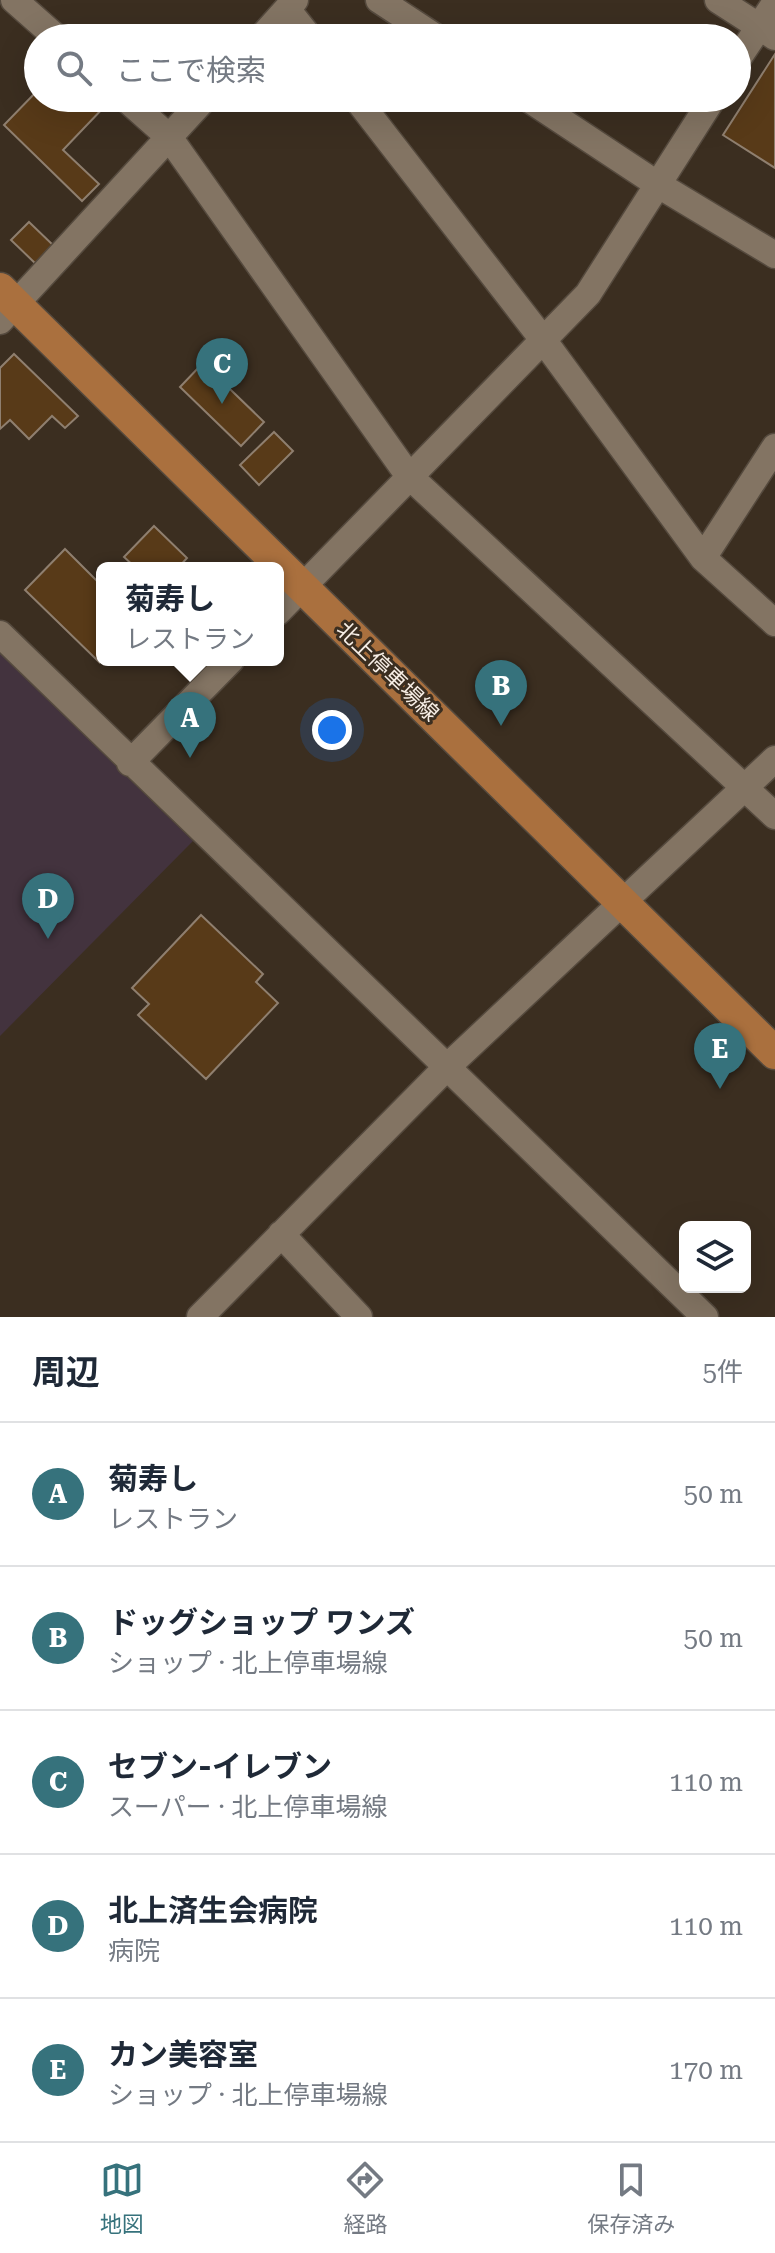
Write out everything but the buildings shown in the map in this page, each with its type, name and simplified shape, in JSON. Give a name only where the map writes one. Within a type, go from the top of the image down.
[{"type":"main road","name":"北上停車場線","points":[[5,305],[276,562]]},
{"type":"main road","name":"北上停車場線","points":[[284,570],[624,901],[775,1053]]},
{"type":"street","points":[[14,0],[41,24]]},
{"type":"street","points":[[379,0],[416,24]]},
{"type":"street","points":[[718,0],[767,32]]},
{"type":"street","points":[[751,47],[767,32],[775,3]]},
{"type":"street","points":[[273,24],[291,4],[302,24]]},
{"type":"street","points":[[141,112],[169,137],[408,475],[775,816]]},
{"type":"street","points":[[5,305],[192,112]]},
{"type":"street","points":[[367,112],[544,341],[703,558],[775,623]]},
{"type":"street","points":[[548,112],[657,184],[775,255]]},
{"type":"street","points":[[284,606],[408,475],[588,294],[704,112]]},
{"type":"street","points":[[703,558],[775,447]]},
{"type":"street","points":[[0,634],[705,1317]]},
{"type":"street","points":[[130,763],[225,666]]},
{"type":"street","points":[[200,1317],[447,1067],[775,759]]},
{"type":"street","points":[[281,1234],[359,1317]]},
{"type":"shaded area","points":[[0,653],[193,841],[0,1036]]},
{"type":"place","name":"セブン-イレブン","points":[[222,404]]},
{"type":"place","name":"ドッグショップ ワンズ","points":[[501,726]]},
{"type":"place","name":"菊寿し","points":[[190,758]]},
{"type":"place","name":"北上済生会病院","points":[[48,939]]},
{"type":"place","name":"カン美容室","points":[[720,1089]]}]
